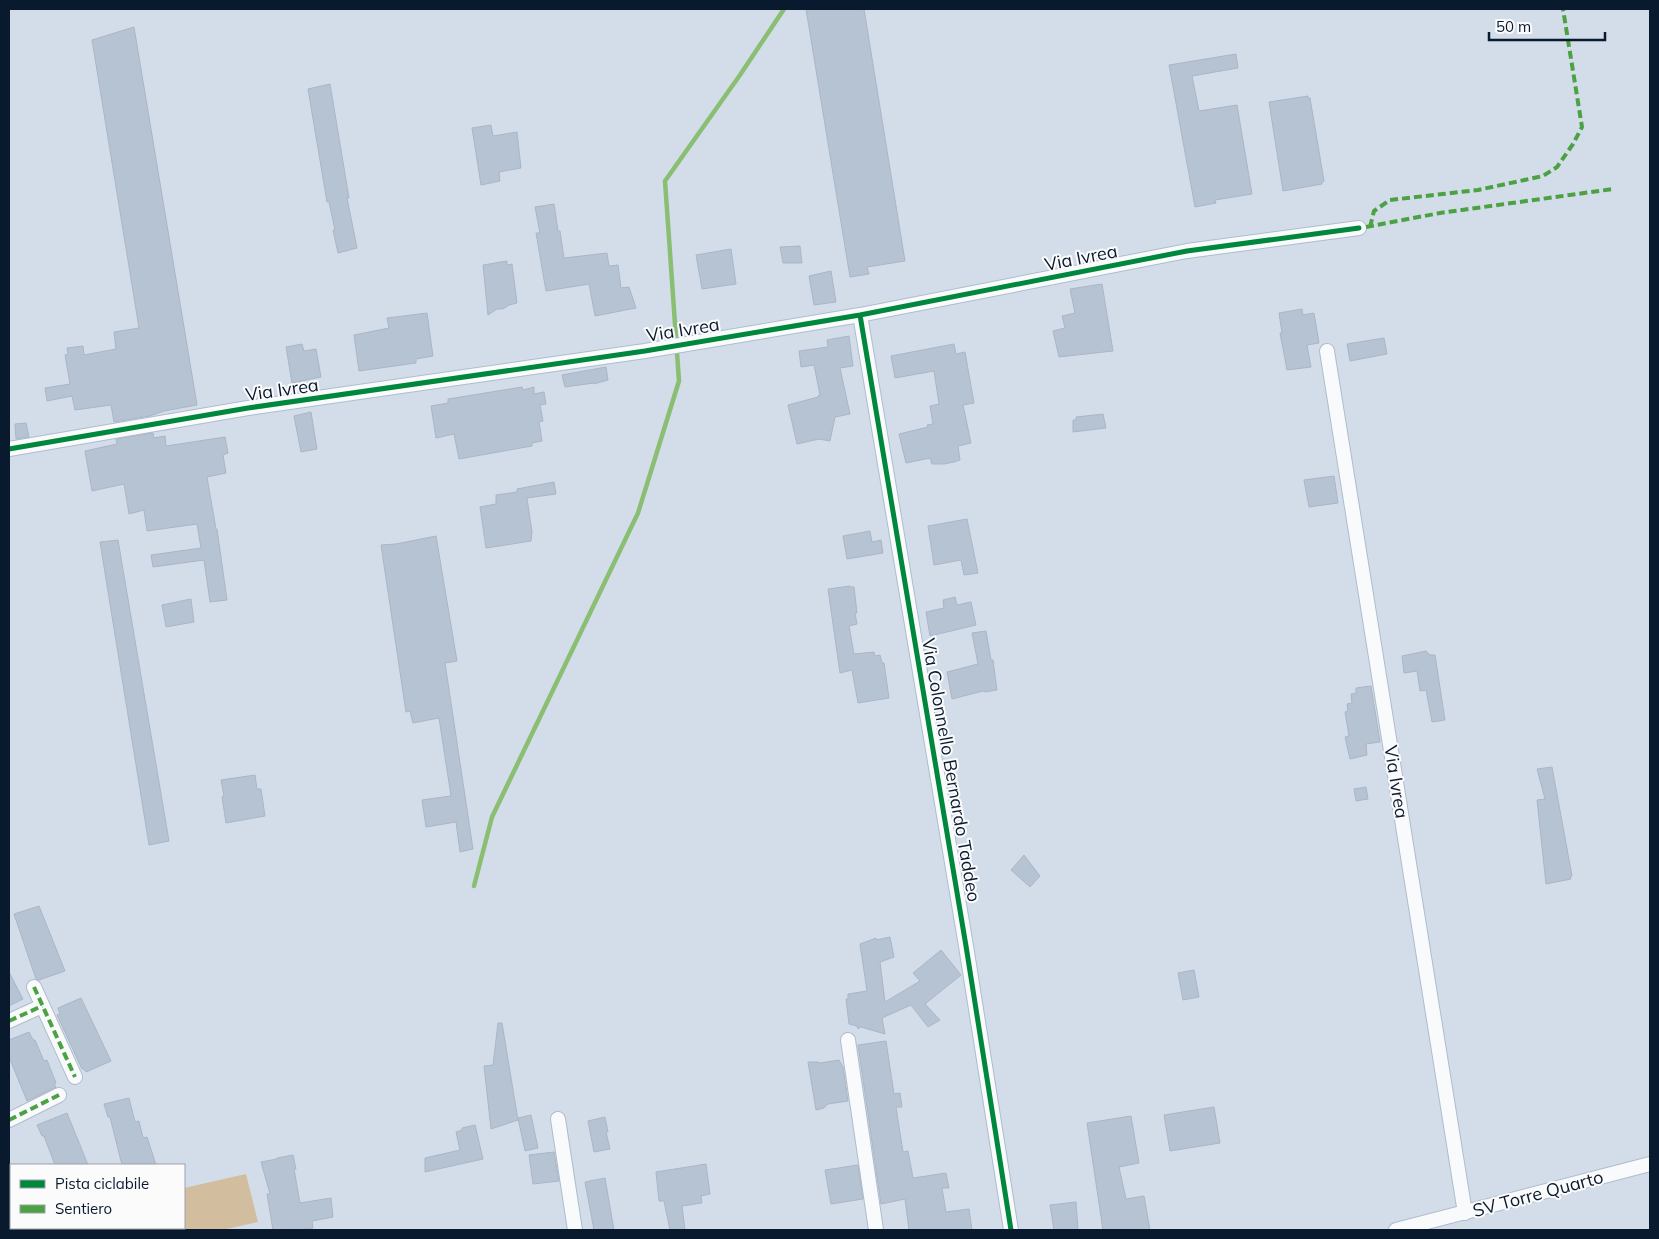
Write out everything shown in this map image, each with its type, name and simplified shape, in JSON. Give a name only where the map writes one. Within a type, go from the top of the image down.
[{"type":"street","name":"Via Ivrea","points":[[9,449],[248,408],[645,351],[860,315],[1187,252],[1359,228]]},
{"type":"street","name":"Via Colonnello Bernardo Taddeo","points":[[860,315],[966,946],[1011,1230]]},
{"type":"street","name":"Via Ivrea","points":[[1328,352],[1465,1213]]},
{"type":"street","points":[[34,987],[75,1077]]},
{"type":"street","points":[[9,1021],[42,1006]]},
{"type":"street","points":[[848,1040],[876,1230]]},
{"type":"street","points":[[9,1120],[59,1095]]},
{"type":"street","points":[[558,1119],[575,1230]]},
{"type":"street","name":"SV Torre Quarto","points":[[1396,1230],[1650,1164]]},
{"type":"shaded area","points":[[246,1174],[258,1222],[222,1230],[164,1230],[185,1229],[185,1188]]},
{"type":"building","points":[[806,9],[864,9],[905,261],[867,267],[869,274],[850,277]]},
{"type":"building","points":[[134,27],[197,405],[114,422],[111,405],[75,410],[72,396],[47,401],[45,388],[70,384],[65,355],[68,354],[67,348],[83,346],[84,355],[116,349],[114,332],[139,328],[92,40]]},
{"type":"building","points":[[1236,54],[1238,68],[1192,76],[1199,111],[1237,105],[1252,194],[1215,200],[1216,203],[1195,207],[1169,65]]},
{"type":"building","points":[[330,84],[349,198],[347,198],[357,248],[338,253],[329,202],[327,202],[308,89]]},
{"type":"building","points":[[1308,96],[1310,98],[1324,181],[1322,184],[1283,191],[1269,102]]},
{"type":"building","points":[[491,125],[493,136],[517,132],[521,168],[499,172],[500,181],[481,185],[472,128]]},
{"type":"building","points":[[554,204],[564,258],[607,253],[609,266],[618,265],[621,288],[629,287],[636,308],[595,316],[589,284],[546,291],[536,233],[540,233],[535,207]]},
{"type":"building","points":[[800,246],[802,263],[783,263],[780,247]]},
{"type":"building","points":[[731,249],[736,284],[702,289],[696,255]]},
{"type":"building","points":[[507,261],[507,265],[512,264],[517,303],[503,309],[497,309],[488,315],[483,265]]},
{"type":"building","points":[[831,271],[836,302],[814,305],[809,276]]},
{"type":"building","points":[[1102,284],[1113,351],[1059,357],[1053,331],[1065,328],[1062,316],[1075,313],[1070,289]]},
{"type":"building","points":[[1302,309],[1303,315],[1314,313],[1319,343],[1307,345],[1311,367],[1287,370],[1280,333],[1282,333],[1279,313]]},
{"type":"building","points":[[427,313],[433,356],[416,359],[416,363],[359,371],[354,335],[389,328],[387,318]]},
{"type":"building","points":[[849,336],[853,366],[840,368],[850,414],[835,417],[830,441],[819,439],[797,444],[788,405],[820,395],[814,365],[801,367],[799,351],[828,347],[827,340]]},
{"type":"building","points":[[1384,338],[1387,354],[1350,361],[1347,344]]},
{"type":"building","points":[[302,344],[304,351],[316,349],[321,377],[292,383],[286,347]]},
{"type":"building","points":[[954,344],[956,354],[965,352],[974,403],[963,405],[971,443],[958,446],[960,460],[954,462],[932,464],[930,458],[906,463],[899,434],[933,424],[930,406],[939,404],[934,371],[895,378],[891,356]]},
{"type":"building","points":[[606,367],[608,380],[594,384],[565,387],[562,375]]},
{"type":"building","points":[[522,387],[523,390],[534,387],[534,394],[544,392],[546,404],[540,405],[543,421],[539,422],[542,441],[532,443],[532,446],[459,459],[454,434],[436,438],[431,406],[448,403],[448,399]]},
{"type":"building","points":[[311,412],[317,449],[301,452],[294,416]]},
{"type":"building","points":[[1103,414],[1106,428],[1073,432],[1073,420],[1076,420],[1076,417]]},
{"type":"building","points":[[26,423],[29,437],[16,439],[15,424]]},
{"type":"building","points":[[153,433],[154,438],[165,436],[166,446],[225,437],[228,453],[223,455],[226,473],[207,477],[217,529],[227,600],[210,602],[204,560],[153,567],[151,555],[201,548],[197,524],[147,531],[144,510],[129,514],[124,484],[92,491],[85,451],[117,444],[116,439]]},
{"type":"building","points":[[1334,476],[1338,503],[1309,507],[1304,480]]},
{"type":"building","points":[[554,482],[556,494],[527,498],[532,532],[531,541],[486,548],[480,507],[496,504],[496,495],[517,492],[517,489]]},
{"type":"building","points":[[967,519],[978,573],[964,575],[961,560],[934,565],[928,526]]},
{"type":"building","points":[[870,531],[872,542],[881,540],[883,553],[847,559],[843,536]]},
{"type":"building","points":[[436,536],[457,661],[445,663],[473,849],[460,852],[456,822],[426,827],[422,800],[451,796],[439,718],[413,723],[410,711],[406,712],[381,545]]},
{"type":"building","points":[[118,540],[169,841],[149,845],[100,542]]},
{"type":"building","points":[[854,587],[857,613],[855,613],[857,624],[849,626],[854,654],[874,652],[875,656],[880,655],[882,663],[884,663],[889,698],[858,703],[852,670],[840,673],[828,589]]},
{"type":"building","points":[[955,597],[957,605],[971,602],[976,625],[930,636],[926,612],[944,608],[943,600]]},
{"type":"building","points":[[191,599],[194,622],[166,627],[162,605]]},
{"type":"building","points":[[986,631],[991,660],[993,660],[997,690],[983,691],[952,699],[947,672],[978,664],[972,633]]},
{"type":"building","points":[[1426,651],[1430,655],[1435,655],[1445,720],[1432,722],[1426,690],[1420,691],[1417,671],[1404,673],[1402,656]]},
{"type":"building","points":[[1371,686],[1380,742],[1366,744],[1367,755],[1350,759],[1345,737],[1349,736],[1345,712],[1348,711],[1347,704],[1352,703],[1351,694],[1356,693],[1356,688]]},
{"type":"building","points":[[1552,767],[1572,876],[1570,876],[1571,879],[1546,884],[1537,800],[1545,799],[1537,769]]},
{"type":"building","points":[[255,775],[257,789],[261,789],[265,816],[226,823],[221,780]]},
{"type":"building","points":[[1366,787],[1368,799],[1356,801],[1354,789]]},
{"type":"building","points":[[1024,855],[1040,876],[1030,887],[1011,870]]},
{"type":"building","points":[[39,906],[65,971],[39,980],[36,979],[14,914]]},
{"type":"building","points":[[890,937],[894,957],[880,962],[885,1002],[920,981],[913,973],[941,950],[961,975],[925,1004],[940,1020],[928,1027],[911,1005],[882,1018],[885,1034],[861,1027],[858,1029],[857,1026],[849,1024],[846,999],[848,999],[848,994],[867,991],[860,944],[876,938],[876,940]]},
{"type":"building","points":[[1194,970],[1199,997],[1183,1000],[1178,973]]},
{"type":"building","points":[[9,972],[23,999],[9,1006]]},
{"type":"building","points":[[81,998],[111,1061],[86,1072],[82,1069],[57,1015],[60,1014],[58,1008]]},
{"type":"building","points":[[498,1023],[502,1023],[518,1120],[491,1129],[484,1066],[493,1065]]},
{"type":"building","points":[[29,1032],[33,1040],[35,1040],[44,1061],[47,1060],[56,1087],[27,1101],[9,1057],[9,1040]]},
{"type":"building","points":[[886,1041],[894,1094],[900,1093],[902,1107],[896,1107],[903,1152],[908,1151],[913,1178],[946,1173],[949,1188],[942,1188],[946,1212],[969,1209],[972,1230],[909,1230],[905,1199],[881,1204],[858,1045]]},
{"type":"building","points":[[839,1060],[843,1067],[848,1101],[828,1104],[824,1108],[816,1110],[808,1062],[820,1063]]},
{"type":"building","points":[[129,1098],[135,1122],[139,1121],[143,1138],[147,1137],[156,1164],[122,1164],[110,1117],[108,1117],[104,1104]]},
{"type":"building","points":[[1214,1107],[1220,1143],[1170,1151],[1164,1115]]},
{"type":"building","points":[[67,1113],[88,1164],[55,1164],[44,1136],[42,1136],[37,1125]]},
{"type":"building","points":[[531,1115],[538,1148],[525,1151],[518,1118]]},
{"type":"building","points":[[1131,1116],[1139,1163],[1119,1167],[1126,1199],[1144,1196],[1150,1230],[1103,1230],[1087,1123]]},
{"type":"building","points":[[605,1117],[610,1149],[594,1152],[588,1121]]},
{"type":"building","points":[[475,1125],[483,1159],[425,1172],[425,1158],[460,1150],[456,1132],[462,1130],[462,1128]]},
{"type":"building","points":[[554,1152],[559,1181],[533,1184],[529,1155]]},
{"type":"building","points":[[293,1155],[300,1203],[331,1198],[333,1217],[312,1221],[313,1228],[273,1230],[267,1194],[270,1194],[261,1162]]},
{"type":"building","points":[[706,1164],[710,1194],[701,1196],[702,1203],[682,1206],[685,1230],[670,1230],[664,1201],[659,1201],[656,1172]]},
{"type":"building","points":[[858,1165],[863,1199],[831,1204],[825,1170]]},
{"type":"building","points":[[605,1178],[614,1230],[594,1230],[585,1182]]},
{"type":"building","points":[[1076,1202],[1078,1230],[1054,1230],[1050,1205]]},
{"type":"waterway","points":[[474,886],[492,817],[638,513],[679,381],[665,181],[784,9]]},
{"type":"marked path","points":[[1370,227],[1374,211],[1390,200],[1478,190],[1543,176],[1557,167],[1582,127],[1563,9]]},
{"type":"marked path","points":[[1366,227],[1440,213],[1613,189]]},
{"type":"marked path","points":[[34,987],[75,1077]]},
{"type":"marked path","points":[[9,1021],[42,1006]]},
{"type":"marked path","points":[[9,1120],[59,1095]]},
{"type":"cycle path","points":[[9,449],[248,408],[645,351],[860,315],[1187,251],[1359,228]]},
{"type":"cycle path","points":[[860,315],[966,946],[1011,1230]]}]
